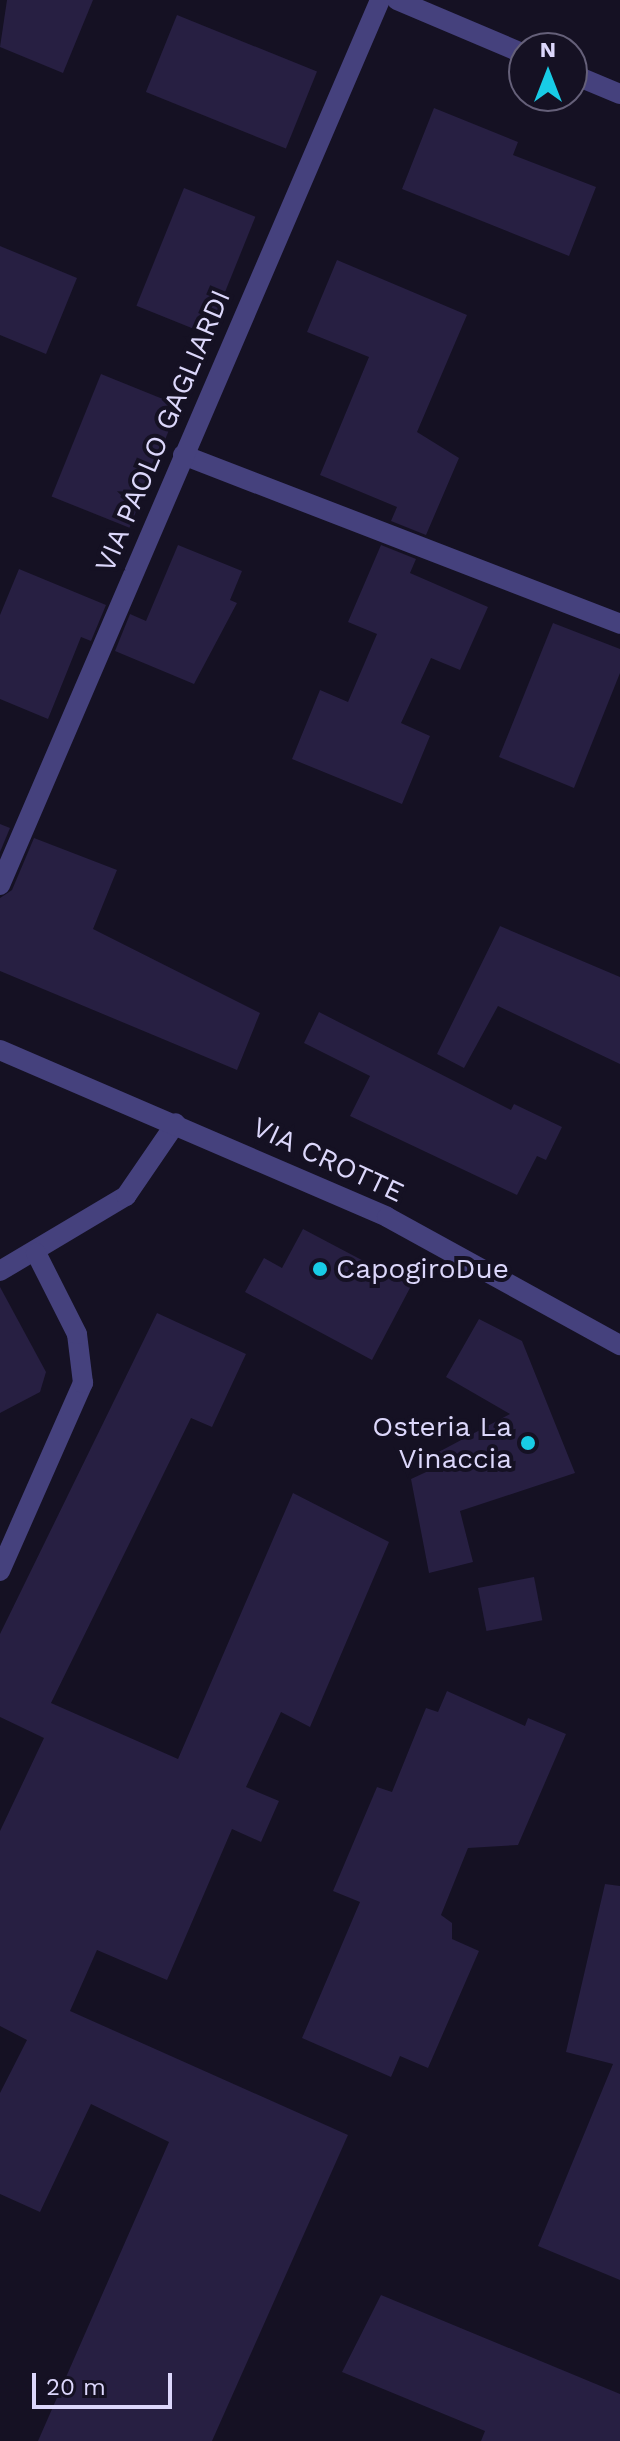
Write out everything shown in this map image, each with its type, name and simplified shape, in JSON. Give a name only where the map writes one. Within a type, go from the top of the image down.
[{"type":"street","name":"VIA PAOLO GAGLIARDI","points":[[0,885],[380,0]]},
{"type":"street","points":[[397,0],[508,47]]},
{"type":"street","points":[[588,81],[620,94]]},
{"type":"street","points":[[183,455],[620,624]]},
{"type":"street","name":"VIA CROTTE","points":[[0,1050],[176,1123],[387,1217],[620,1345]]},
{"type":"street","points":[[0,1271],[36,1253],[126,1196],[176,1123]]},
{"type":"street","points":[[0,1571],[83,1383],[77,1334],[36,1253]]},
{"type":"building","points":[[7,0],[93,0],[63,73],[0,47]]},
{"type":"building","points":[[177,15],[317,72],[286,149],[146,92]]},
{"type":"building","points":[[434,108],[518,142],[513,155],[596,187],[569,256],[402,189]]},
{"type":"building","points":[[184,188],[255,217],[208,335],[136,306]]},
{"type":"building","points":[[0,246],[77,278],[46,354],[0,335]]},
{"type":"building","points":[[337,260],[467,315],[417,432],[459,458],[426,535],[391,521],[397,507],[320,475],[369,357],[307,332]]},
{"type":"building","points":[[101,374],[179,405],[129,528],[52,496]]},
{"type":"building","points":[[178,545],[242,571],[230,600],[237,603],[194,684],[115,651],[130,614],[146,621]]},
{"type":"building","points":[[381,545],[416,559],[410,573],[488,607],[460,670],[431,658],[401,723],[430,736],[402,804],[292,759],[320,690],[348,702],[377,634],[348,622]]},
{"type":"building","points":[[19,569],[106,605],[91,641],[81,637],[48,719],[0,699],[0,615]]},
{"type":"building","points":[[553,623],[620,649],[620,673],[574,788],[499,757]]},
{"type":"building","points":[[0,824],[10,828],[0,852]]},
{"type":"building","points":[[34,838],[117,870],[93,929],[260,1013],[237,1070],[0,971],[0,898],[12,890]]},
{"type":"building","points":[[500,926],[620,977],[620,1064],[498,1006],[464,1068],[437,1054]]},
{"type":"building","points":[[319,1012],[511,1110],[514,1104],[562,1127],[546,1160],[537,1156],[517,1195],[350,1116],[370,1076],[304,1043]]},
{"type":"building","points":[[303,1229],[411,1286],[372,1360],[245,1292],[264,1258],[282,1268]]},
{"type":"building","points":[[0,1287],[46,1372],[40,1392],[0,1413]]},
{"type":"building","points":[[157,1313],[246,1354],[212,1427],[191,1418],[51,1703],[178,1759],[293,1493],[389,1542],[310,1727],[281,1712],[246,1787],[279,1801],[261,1842],[232,1829],[167,1980],[97,1950],[70,2011],[348,2135],[212,2441],[38,2441],[169,2142],[91,2104],[40,2212],[0,2194],[0,2093],[27,2040],[0,2026],[0,1831],[44,1738],[0,1717],[0,1634]]},
{"type":"building","points":[[479,1319],[522,1341],[575,1473],[460,1511],[473,1562],[429,1573],[411,1479],[437,1467],[433,1455],[510,1414],[446,1377]]},
{"type":"building","points":[[534,1577],[542,1620],[486,1631],[478,1588]]},
{"type":"building","points":[[447,1691],[525,1726],[528,1718],[566,1734],[518,1845],[468,1848],[441,1915],[452,1923],[452,1939],[479,1951],[428,2068],[400,2056],[391,2077],[302,2038],[360,1902],[333,1891],[377,1787],[392,1792],[426,1708],[438,1712]]},
{"type":"building","points":[[605,1884],[620,1886],[620,2280],[538,2246],[613,2064],[566,2052]]},
{"type":"building","points":[[381,2295],[620,2394],[620,2441],[481,2441],[485,2431],[342,2372]]},
{"type":"place","name":"CapogiroDue","points":[[320,1269]]},
{"type":"place","name":"Osteria La Vinaccia","points":[[528,1443]]}]
